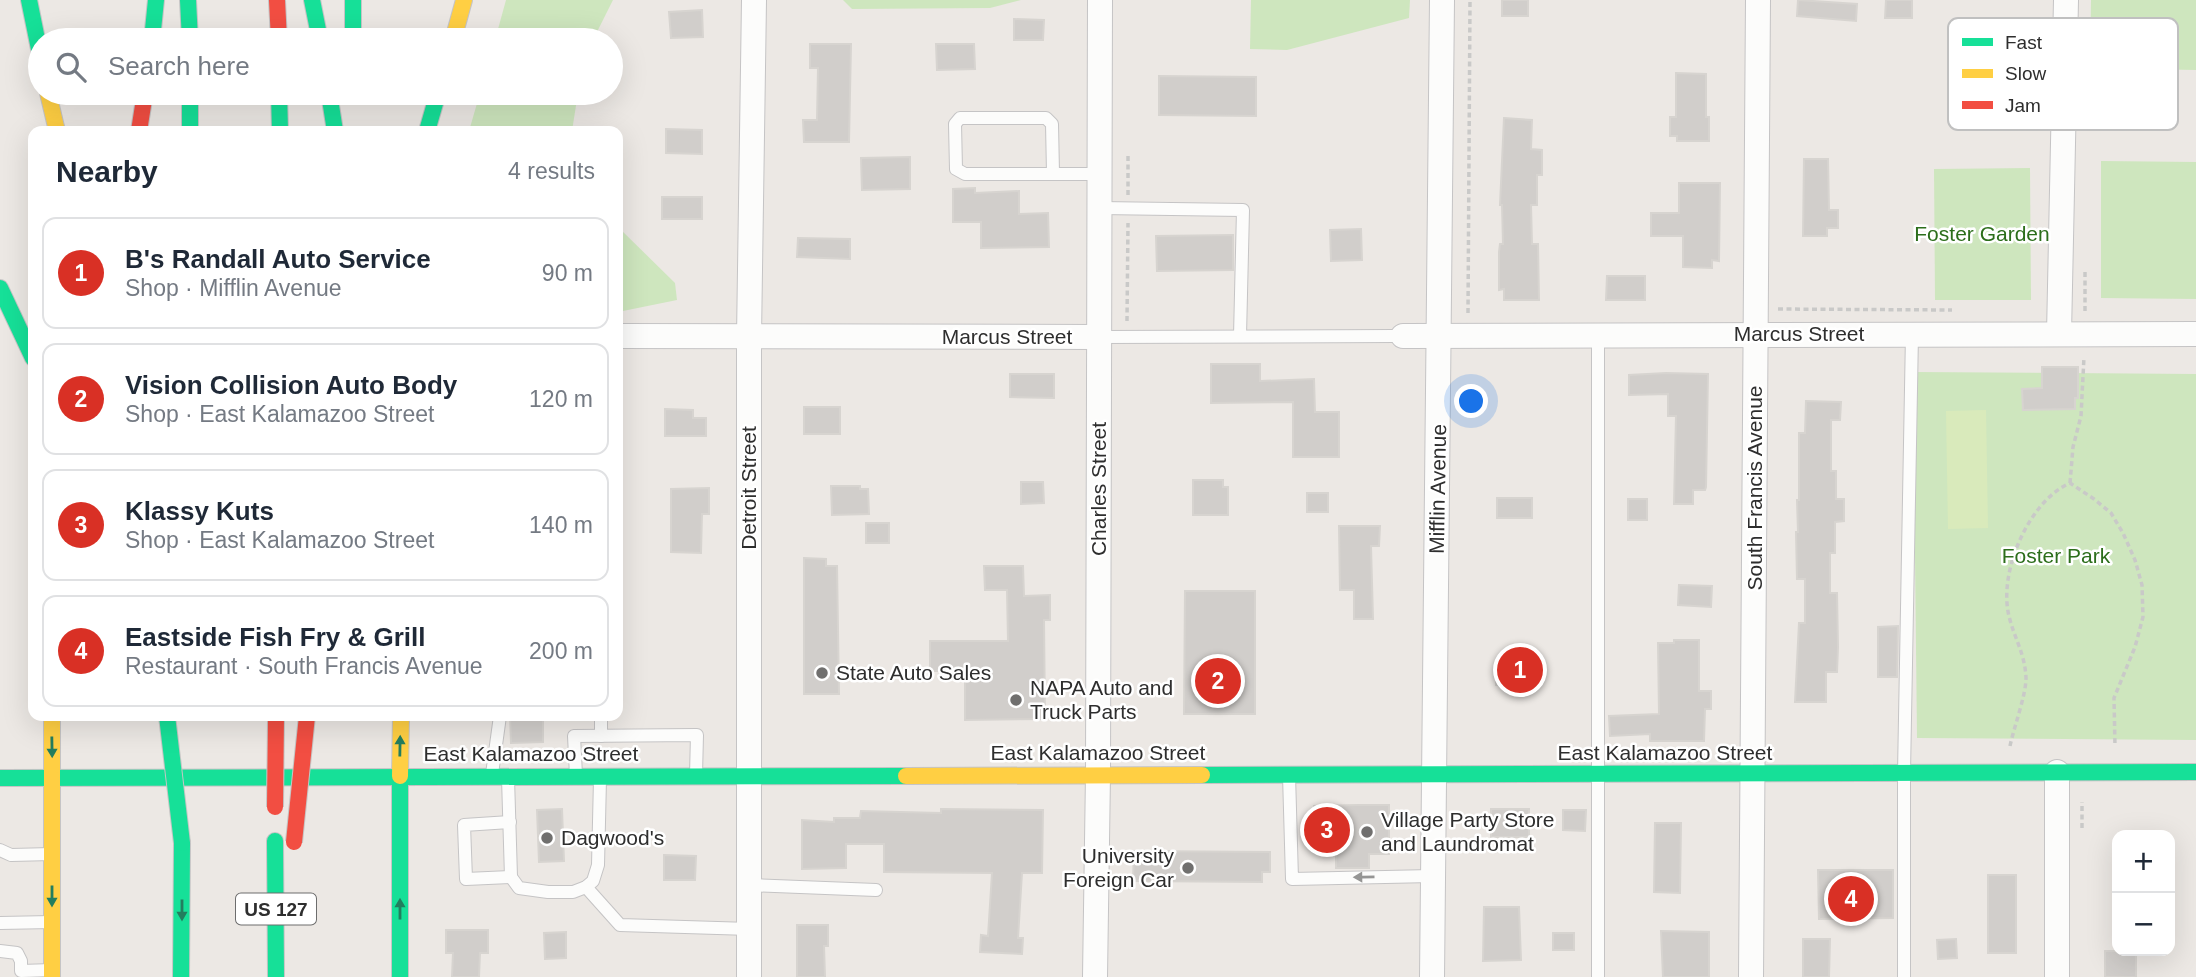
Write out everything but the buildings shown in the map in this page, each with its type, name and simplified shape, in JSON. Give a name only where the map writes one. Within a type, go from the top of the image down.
[{"type":"main road","points":[[29,0],[35,28]]},
{"type":"main road","points":[[153,28],[156,0]]},
{"type":"main road","points":[[188,0],[189,28]]},
{"type":"main road","points":[[277,0],[278,28]]},
{"type":"main road","points":[[312,0],[318,28]]},
{"type":"main road","points":[[353,0],[353,28]]},
{"type":"main road","points":[[456,28],[464,0]]},
{"type":"main road","points":[[51,105],[56,126]]},
{"type":"main road","points":[[140,126],[143,105]]},
{"type":"main road","points":[[190,105],[190,126]]},
{"type":"main road","points":[[279,105],[280,126]]},
{"type":"main road","points":[[330,105],[334,126]]},
{"type":"main road","points":[[428,126],[435,105]]},
{"type":"main road","points":[[0,288],[28,347]]},
{"type":"main road","points":[[52,721],[52,974]]},
{"type":"main road","points":[[168,721],[183,843]]},
{"type":"main road","name":"US 127","points":[[276,721],[276,977]]},
{"type":"main road","points":[[294,848],[307,721]]},
{"type":"main road","points":[[400,977],[401,721]]},
{"type":"main road","points":[[181,977],[185,741]]},
{"type":"main road","name":"East Kalamazoo Street","points":[[0,778],[2196,772]]},
{"type":"main road","points":[[284,977],[291,890]]},
{"type":"street","name":"Detroit Street","points":[[749,977],[749,337],[754,0]]},
{"type":"street","name":"Charles Street","points":[[1095,977],[1100,0]]},
{"type":"street","name":"Mifflin Avenue","points":[[1432,977],[1441,0]]},
{"type":"street","name":"South Francis Avenue","points":[[1751,977],[1758,0]]},
{"type":"street","points":[[2066,0],[2066,18]]},
{"type":"street","points":[[2059,334],[2063,130]]},
{"type":"street","name":"Marcus Street","points":[[1399,336],[2196,334]]},
{"type":"street","name":"Marcus Street","points":[[623,336],[1099,337]]},
{"type":"street","points":[[2057,772],[2057,977]]},
{"type":"lane","points":[[1053,173],[1052,124],[1046,118],[960,118],[955,124],[956,169],[965,174],[1100,174]]},
{"type":"lane","points":[[1100,208],[1243,210],[1240,336]]},
{"type":"lane","points":[[1903,977],[1912,334]]},
{"type":"lane","points":[[1598,335],[1598,977]]},
{"type":"lane","name":"Marcus Street","points":[[1099,337],[1399,336]]},
{"type":"lane","points":[[500,721],[500,776],[510,822],[514,884],[526,890],[573,891],[586,887],[593,881],[598,864],[600,775]]},
{"type":"lane","points":[[601,721],[601,736]]},
{"type":"lane","points":[[576,775],[574,736],[697,735],[696,775]]},
{"type":"lane","points":[[1289,774],[1292,879],[1432,876]]},
{"type":"lane","points":[[510,822],[464,825],[466,879],[512,877]]},
{"type":"lane","points":[[0,850],[11,855],[52,854]]},
{"type":"lane","points":[[748,885],[876,891]]},
{"type":"lane","points":[[586,887],[620,925],[750,929]]},
{"type":"lane","points":[[0,923],[52,922]]},
{"type":"lane","points":[[0,951],[17,953],[20,974],[52,974]]},
{"type":"path","points":[[1468,336],[1470,0]]},
{"type":"path","points":[[1127,337],[1128,156]]},
{"type":"path","points":[[2070,483],[2081,416],[2086,334]]},
{"type":"path","points":[[2010,746],[2026,681],[2023,654],[2008,615],[2007,588],[2011,560],[2042,503],[2070,483]]},
{"type":"path","points":[[2070,483],[2111,513],[2127,542],[2142,585],[2143,617],[2135,647],[2114,698],[2115,746]]},
{"type":"green space","points":[[506,0],[613,0],[599,28],[498,28]]},
{"type":"green space","points":[[843,0],[1021,0],[990,8],[852,9]]},
{"type":"green space","points":[[1251,0],[1410,0],[1409,18],[1287,50],[1250,49]]},
{"type":"green space","points":[[2091,0],[2196,0],[2196,70],[2178,70],[2178,18],[2091,18]]},
{"type":"green space","points":[[477,105],[576,105],[573,126],[470,126]]},
{"type":"green space","points":[[2101,161],[2196,162],[2196,299],[2101,298]]},
{"type":"green space","name":"Foster Garden","points":[[2030,168],[2031,300],[1935,300],[1934,169]]},
{"type":"green space","points":[[623,232],[675,283],[677,300],[623,311]]},
{"type":"green space","name":"Foster Park","points":[[1913,372],[2196,374],[2196,740],[1917,738]]},
{"type":"green space","points":[[1986,410],[1988,528],[1948,529],[1946,411]]},
{"type":"traffic: fast","points":[[29,0],[35,28]]},
{"type":"traffic: fast","points":[[153,28],[156,0]]},
{"type":"traffic: fast","points":[[188,0],[189,28]]},
{"type":"traffic: fast","points":[[312,0],[318,28]]},
{"type":"traffic: fast","points":[[353,0],[353,28]]},
{"type":"traffic: fast","points":[[190,105],[190,126]]},
{"type":"traffic: fast","points":[[279,105],[280,126]]},
{"type":"traffic: fast","points":[[331,105],[334,126]]},
{"type":"traffic: fast","points":[[428,126],[435,105]]},
{"type":"traffic: fast","points":[[0,288],[28,347]]},
{"type":"traffic: fast","points":[[168,721],[182,843]]},
{"type":"traffic: fast","points":[[1202,775],[2196,772]]},
{"type":"traffic: fast","points":[[400,776],[400,977]]},
{"type":"traffic: fast","points":[[0,778],[906,776]]},
{"type":"traffic: fast","points":[[275,841],[276,977]]},
{"type":"traffic: fast","points":[[181,977],[182,843]]},
{"type":"traffic: slow","points":[[456,28],[464,0]]},
{"type":"traffic: slow","points":[[51,105],[56,126]]},
{"type":"traffic: slow","points":[[52,721],[52,779]]},
{"type":"traffic: slow","points":[[400,776],[401,721]]},
{"type":"traffic: slow","points":[[906,776],[1202,775]]},
{"type":"traffic: slow","points":[[52,779],[52,977]]},
{"type":"traffic: jam","points":[[277,0],[278,28]]},
{"type":"traffic: jam","points":[[140,126],[143,105]]},
{"type":"traffic: jam","points":[[275,807],[276,721]]},
{"type":"traffic: jam","points":[[294,842],[306,721]]},
{"type":"place","name":"B's Randall Auto Service","points":[[1520,670]]},
{"type":"place","name":"State Auto Sales","points":[[822,673]]},
{"type":"place","name":"Vision Collision Auto Body","points":[[1218,681]]},
{"type":"place","name":"NAPA Auto and Truck Parts","points":[[1016,700]]},
{"type":"place","name":"Klassy Kuts","points":[[1327,830]]},
{"type":"place","name":"Village Party Store and Laundromat","points":[[1367,832]]},
{"type":"place","name":"Dagwood's","points":[[547,838]]},
{"type":"place","name":"University Foreign Car","points":[[1188,868]]},
{"type":"place","name":"Eastside Fish Fry & Grill","points":[[1851,899]]}]
